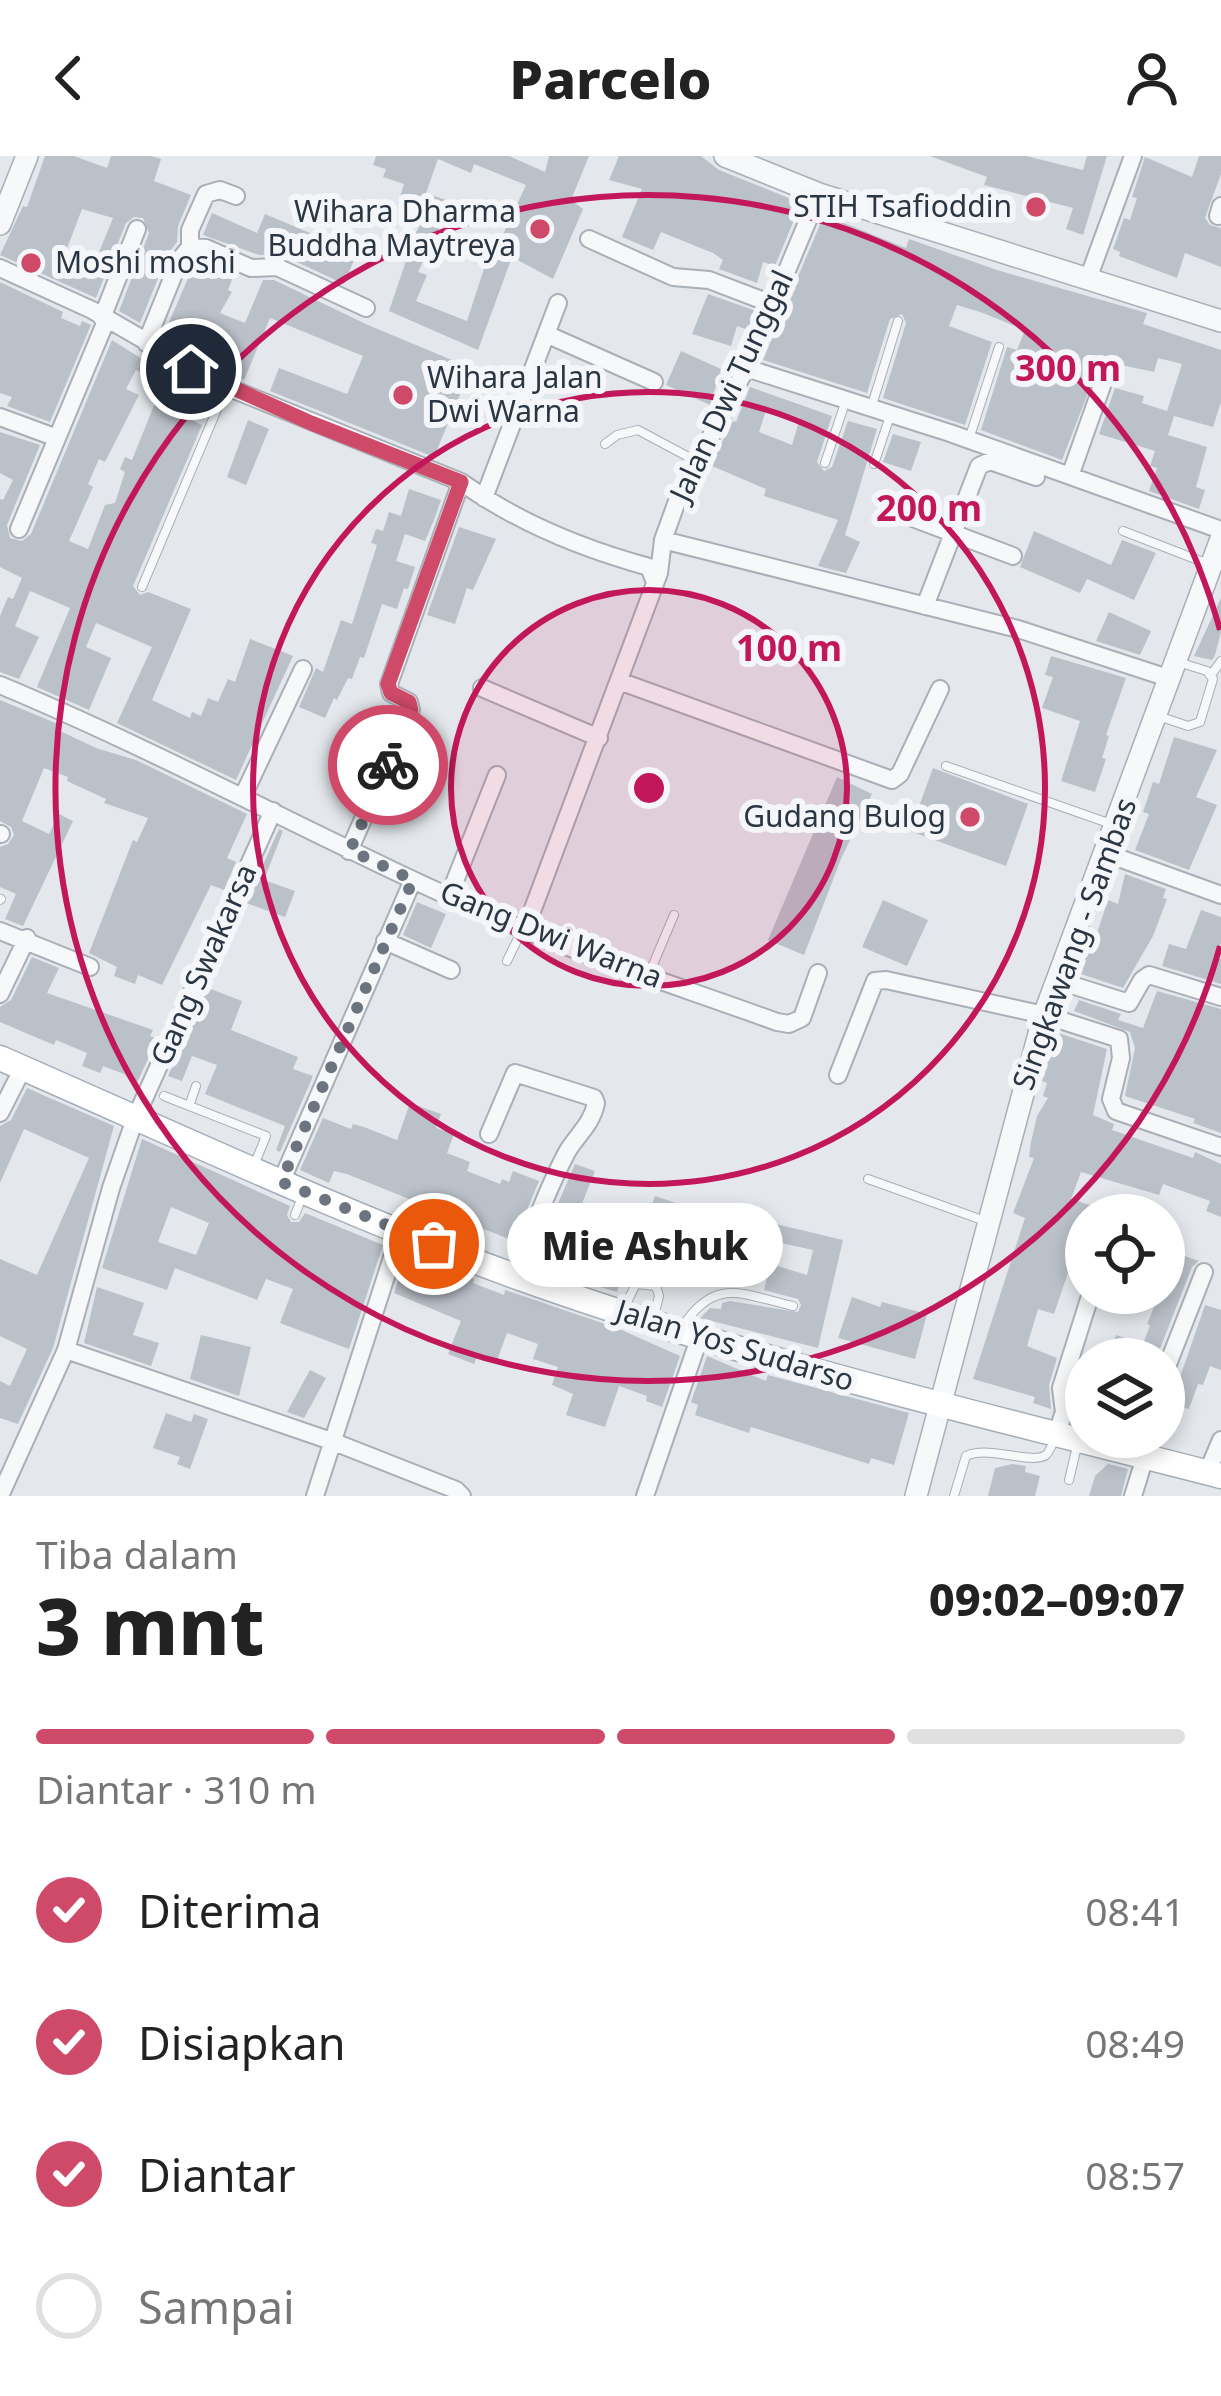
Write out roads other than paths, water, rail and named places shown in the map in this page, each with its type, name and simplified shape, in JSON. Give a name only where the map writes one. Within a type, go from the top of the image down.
[{"type":"main road","name":"Jalan Yos Sudarso","points":[[12,1063],[189,1142],[515,1276],[940,1407],[1065,1438]]},
{"type":"main road","name":"Jalan Yos Sudarso","points":[[1166,1458],[1214,1474]]},
{"type":"street","points":[[0,224],[27,156]]},
{"type":"street","points":[[725,156],[771,165],[819,194],[1221,321]]},
{"type":"street","points":[[1088,279],[1132,156]]},
{"type":"street","points":[[146,343],[180,259],[190,247],[190,230],[206,194],[220,190],[236,196]]},
{"type":"street","name":"Jalan Dwi Tunggal","points":[[524,930],[619,681],[663,543],[696,461],[746,368],[819,194]]},
{"type":"street","points":[[19,529],[137,230]]},
{"type":"street","points":[[589,239],[673,277],[709,280],[772,304]]},
{"type":"street","points":[[190,247],[206,248],[251,268],[277,267],[366,308]]},
{"type":"street","points":[[0,268],[227,387],[461,482],[484,498],[652,574]]},
{"type":"street","points":[[484,498],[558,303]]},
{"type":"street","points":[[546,334],[654,382]]},
{"type":"street","points":[[746,368],[969,440],[1221,534]]},
{"type":"street","points":[[1070,476],[1104,380]]},
{"type":"street","points":[[0,417],[57,438]]},
{"type":"street","points":[[925,606],[983,463],[990,461],[1036,477]]},
{"type":"street","points":[[350,850],[411,710],[409,702],[391,693],[388,684],[461,482]]},
{"type":"street","points":[[894,512],[1013,556]]},
{"type":"street","name":"Singkawang - Sambas","points":[[916,1496],[1044,1015],[1221,534]]},
{"type":"street","points":[[663,543],[1174,670]]},
{"type":"street","points":[[243,796],[303,669]]},
{"type":"street","points":[[619,681],[892,780],[900,774],[940,689]]},
{"type":"street","name":"Gang Dwi Warna","points":[[0,686],[524,930],[649,976],[789,1024],[802,1018],[818,973]]},
{"type":"street","points":[[482,688],[598,738]]},
{"type":"street","points":[[449,896],[496,775]]},
{"type":"street","name":"Gang Swakarsa","points":[[0,1496],[66,1350],[135,1119],[273,811]]},
{"type":"street","points":[[1105,853],[1221,895]]},
{"type":"street","points":[[293,1186],[385,940],[413,880]]},
{"type":"street","points":[[0,931],[90,967]]},
{"type":"street","points":[[0,994],[27,938]]},
{"type":"street","points":[[385,940],[451,970]]},
{"type":"street","points":[[1059,981],[1129,1003],[1149,975],[1221,997]]},
{"type":"street","points":[[838,1075],[874,981],[880,979],[1044,1015],[1118,1039],[1121,1063],[1111,1099],[1116,1112],[1221,1148]]},
{"type":"street","points":[[0,1113],[12,1063]]},
{"type":"street","points":[[489,1134],[515,1073],[594,1098],[596,1103],[546,1194],[515,1276]]},
{"type":"street","points":[[315,1496],[401,1230]]},
{"type":"street","points":[[1178,1338],[1204,1272]]},
{"type":"street","points":[[644,1496],[690,1333]]},
{"type":"street","points":[[66,1350],[334,1442],[462,1496]]},
{"type":"street","points":[[1065,1375],[1061,1388],[1065,1421]]},
{"type":"street","points":[[1214,1474],[1221,1439]]},
{"type":"street","points":[[1133,1496],[1140,1458]]},
{"type":"lane","points":[[870,409],[898,321]]},
{"type":"lane","points":[[969,440],[999,346]]},
{"type":"lane","points":[[142,587],[227,387]]},
{"type":"lane","points":[[825,464],[845,402]]},
{"type":"lane","points":[[874,464],[890,414]]},
{"type":"lane","points":[[605,444],[638,430],[696,461]]},
{"type":"lane","points":[[1123,531],[1211,566]]},
{"type":"lane","points":[[1157,716],[1188,726],[1200,722],[1211,675],[1221,661]]},
{"type":"lane","points":[[1174,670],[1211,675]]},
{"type":"lane","points":[[946,766],[1116,826]]},
{"type":"lane","points":[[649,976],[674,915]]},
{"type":"lane","points":[[507,961],[524,930]]},
{"type":"lane","points":[[188,1106],[196,1086]]},
{"type":"lane","points":[[164,1096],[266,1136],[253,1169]]},
{"type":"lane","points":[[189,1142],[202,1111]]},
{"type":"lane","points":[[868,1179],[987,1222]]},
{"type":"lane","points":[[293,1186],[295,1215]]},
{"type":"lane","points":[[690,1333],[703,1299],[716,1293],[729,1291],[793,1306]]},
{"type":"lane","points":[[954,1496],[966,1456],[982,1450],[1038,1457],[1065,1440]]},
{"type":"lane","points":[[1068,1458],[1069,1480]]},
{"type":"place","name":"STIH Tsafioddin","points":[[1036,207]]},
{"type":"place","name":"Wihara Dharma Buddha Maytreya","points":[[540,229]]},
{"type":"place","name":"Moshi moshi","points":[[31,263]]},
{"type":"place","name":"Wihara Jalan Dwi Warna","points":[[403,395]]},
{"type":"place","name":"Gudang Bulog","points":[[970,817]]},
{"type":"place","name":"Mie Ashuk","points":[[434,1244]]}]
